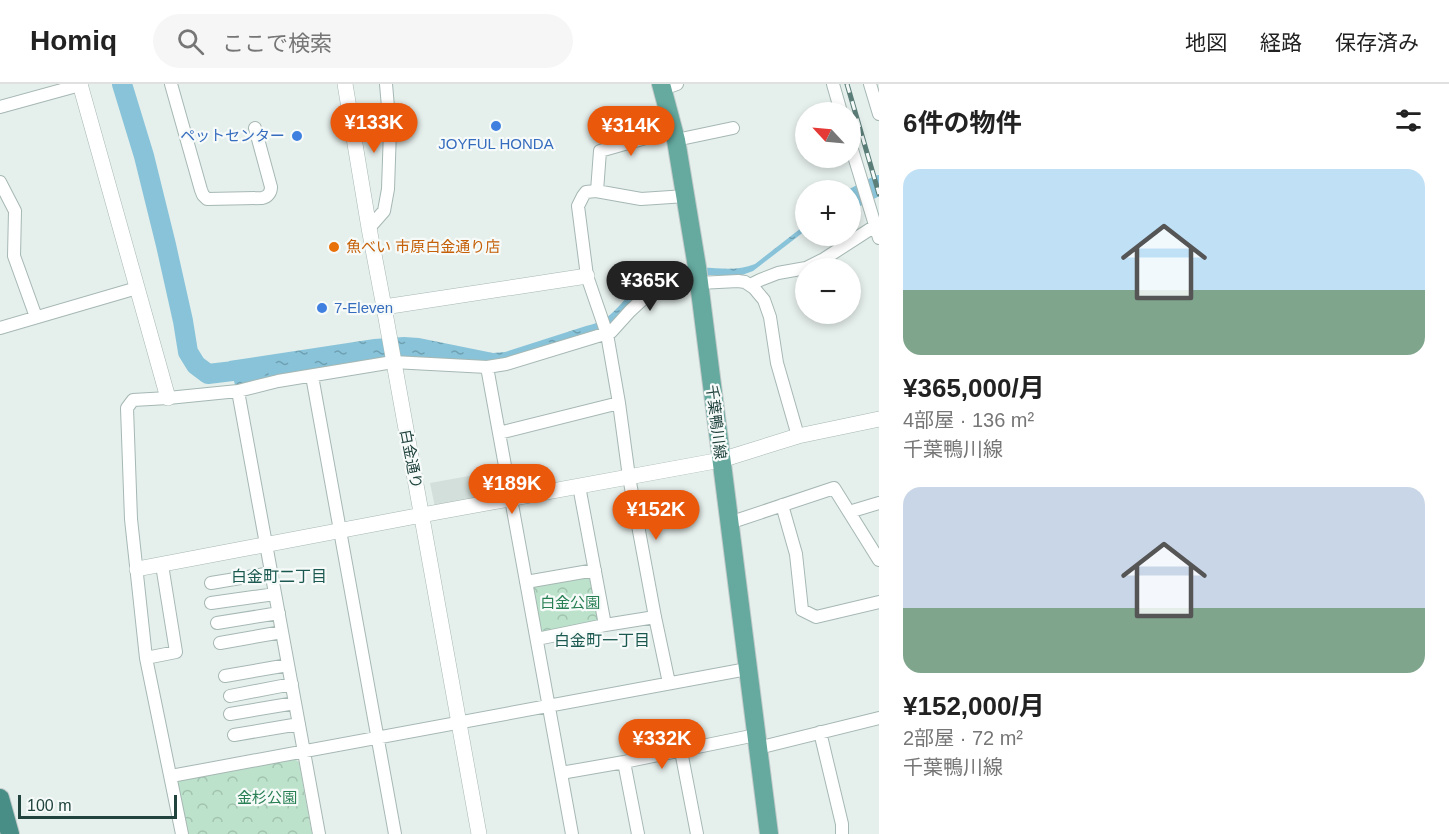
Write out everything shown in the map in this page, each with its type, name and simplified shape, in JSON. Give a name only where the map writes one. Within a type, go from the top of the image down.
[{"type":"highway","points":[[0,798],[10,834]]},
{"type":"main road","name":"千葉鴨川線","points":[[667,86],[698,276],[769,834]]},
{"type":"street","points":[[0,107],[80,84],[168,398]]},
{"type":"street","points":[[171,84],[201,190],[207,199],[265,198],[269,193],[271,187],[255,128]]},
{"type":"street","name":"白金通り","points":[[345,84],[479,834]]},
{"type":"street","points":[[369,228],[384,211],[387,189],[390,130],[386,84]]},
{"type":"street","points":[[833,84],[838,102]]},
{"type":"street","points":[[870,84],[878,110]]},
{"type":"street","points":[[597,191],[600,151],[675,135],[733,128]]},
{"type":"street","points":[[750,285],[778,273],[806,268],[877,232],[858,168]]},
{"type":"street","points":[[0,182],[15,211],[14,256],[36,317]]},
{"type":"street","points":[[669,683],[629,477],[606,330],[587,276],[578,206],[586,192],[597,191],[641,199],[686,196]]},
{"type":"street","points":[[384,307],[587,276]]},
{"type":"street","points":[[182,834],[147,658],[131,519],[126,408],[133,400],[238,390],[370,364],[393,362],[487,367],[514,362],[606,330],[613,330],[644,298],[674,283],[698,276],[745,282],[754,288],[764,300],[770,317],[777,363],[798,436]]},
{"type":"street","points":[[0,328],[137,288]]},
{"type":"street","points":[[487,367],[572,834]]},
{"type":"street","points":[[312,376],[395,834]]},
{"type":"street","points":[[238,390],[319,834]]},
{"type":"street","points":[[499,433],[619,403]]},
{"type":"street","points":[[137,569],[721,460],[798,436],[879,419]]},
{"type":"street","points":[[579,486],[605,625]]},
{"type":"street","points":[[729,523],[834,488],[879,560]]},
{"type":"street","points":[[849,512],[879,503]]},
{"type":"street","points":[[782,505],[796,554],[802,610],[816,616],[879,602]]},
{"type":"street","points":[[147,658],[176,652],[162,565]]},
{"type":"street","points":[[526,582],[595,570]]},
{"type":"street","points":[[212,583],[271,573]]},
{"type":"street","points":[[211,603],[275,594]]},
{"type":"street","points":[[217,623],[279,614]]},
{"type":"street","points":[[537,639],[655,617]]},
{"type":"street","points":[[220,643],[282,632]]},
{"type":"street","points":[[225,676],[288,665]]},
{"type":"street","points":[[171,776],[747,669]]},
{"type":"street","points":[[230,696],[292,684]]},
{"type":"street","points":[[230,714],[295,703]]},
{"type":"street","points":[[561,773],[681,751],[820,732],[879,718]]},
{"type":"street","points":[[234,735],[299,724]]},
{"type":"street","points":[[820,732],[842,824],[842,834]]},
{"type":"street","points":[[681,751],[697,834]]},
{"type":"street","points":[[624,762],[638,834]]},
{"type":"shaded area","points":[[502,470],[506,488],[500,495],[435,507],[430,483]]},
{"type":"green space","name":"白金公園","points":[[588,575],[593,579],[600,617],[597,623],[546,633],[540,629],[533,589],[537,584]]},
{"type":"green space","name":"金杉公園","points":[[293,758],[299,762],[312,834],[185,834],[175,785],[180,778]]},
{"type":"water","points":[[795,233],[795,239],[753,271],[742,275],[681,277],[611,325],[503,361],[372,360],[235,385],[229,361],[374,339],[404,337],[493,353],[505,352],[597,323],[614,311],[634,290],[656,277],[696,268],[734,269],[755,264]]},
{"type":"waterway","points":[[122,84],[144,156],[166,245],[188,352],[196,365],[208,374],[258,368]]},
{"type":"waterway","points":[[861,194],[879,185]]},
{"type":"railway","points":[[847,84],[879,194]]},
{"type":"place","name":"JOYFUL HONDA","points":[[496,126]]},
{"type":"place","name":"ペットセンター","points":[[297,136]]},
{"type":"place","name":"魚べい 市原白金通り店","points":[[334,247]]},
{"type":"place","name":"7-Eleven","points":[[322,308]]},
{"type":"district","name":"白金町二丁目","points":[[279,576]]},
{"type":"district","name":"白金町一丁目","points":[[602,640]]}]
